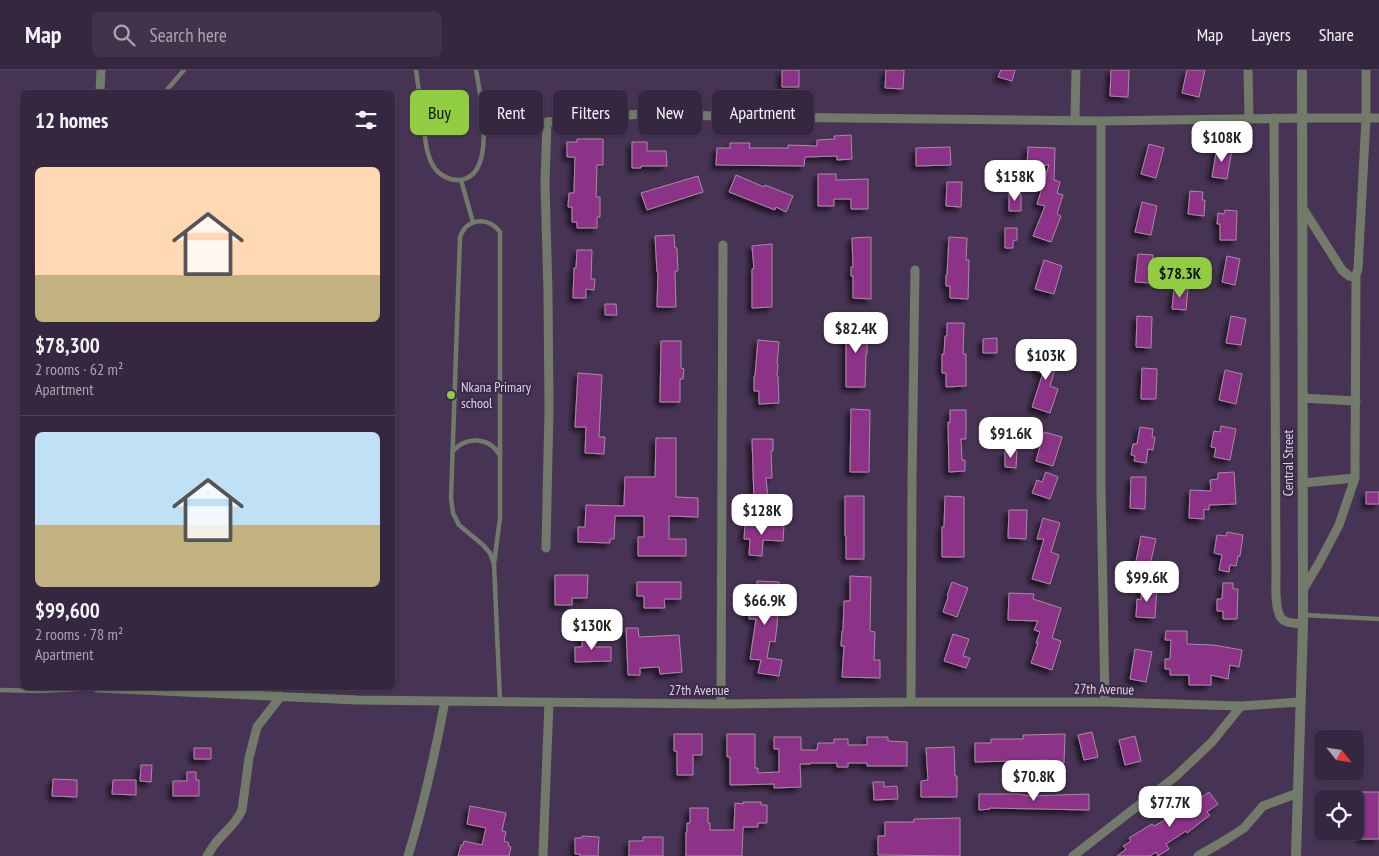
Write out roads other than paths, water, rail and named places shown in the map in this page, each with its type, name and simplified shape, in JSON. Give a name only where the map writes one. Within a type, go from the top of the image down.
[{"type":"street","points":[[100,70],[100,90]]},
{"type":"street","points":[[1076,70],[1076,120]]},
{"type":"street","points":[[1248,70],[1249,119]]},
{"type":"street","name":"Central Street","points":[[1296,856],[1303,619],[1302,70]]},
{"type":"street","points":[[1302,590],[1339,525],[1356,478],[1356,275],[1358,269],[1366,118],[1366,70]]},
{"type":"street","points":[[546,548],[548,322],[545,184],[547,122],[641,114],[1101,121],[1379,118]]},
{"type":"street","points":[[1274,118],[1276,564],[1278,613],[1282,620],[1290,623],[1303,619]]},
{"type":"street","points":[[1101,121],[1101,491],[1105,702]]},
{"type":"street","points":[[1302,206],[1342,270],[1349,276],[1353,277],[1356,275]]},
{"type":"street","points":[[721,704],[723,245]]},
{"type":"street","points":[[911,702],[915,270]]},
{"type":"street","points":[[1302,398],[1356,401]]},
{"type":"street","points":[[1302,483],[1356,478]]},
{"type":"street","name":"27th Avenue","points":[[143,690],[357,700],[721,704],[1105,702],[1241,706],[1300,702]]},
{"type":"street","points":[[207,856],[215,843],[233,826],[240,816],[249,758],[257,727],[280,696]]},
{"type":"street","points":[[408,856],[422,812],[434,762],[445,700]]},
{"type":"street","points":[[543,856],[549,702]]},
{"type":"street","points":[[1073,856],[1175,777],[1212,742],[1241,706]]},
{"type":"street","points":[[1198,856],[1244,828],[1264,806],[1298,793]]},
{"type":"lane","points":[[167,90],[184,70]]},
{"type":"lane","points":[[416,70],[426,147],[434,168],[447,179],[461,180],[473,175],[482,159],[484,135]]},
{"type":"lane","points":[[476,70],[479,90]]},
{"type":"lane","points":[[543,122],[547,122]]},
{"type":"lane","points":[[461,180],[474,222]]},
{"type":"lane","points":[[494,564],[490,553],[483,544],[459,525],[453,514],[451,498],[460,236],[465,228],[479,221],[488,222],[500,232],[500,518],[494,564],[500,701]]},
{"type":"lane","points":[[453,452],[466,442],[478,440],[489,443],[500,455]]},
{"type":"lane","points":[[1303,619],[1379,619]]},
{"type":"lane","points":[[0,690],[59,690]]},
{"type":"place","name":"Nkana Primary school","points":[[451,395]]}]
